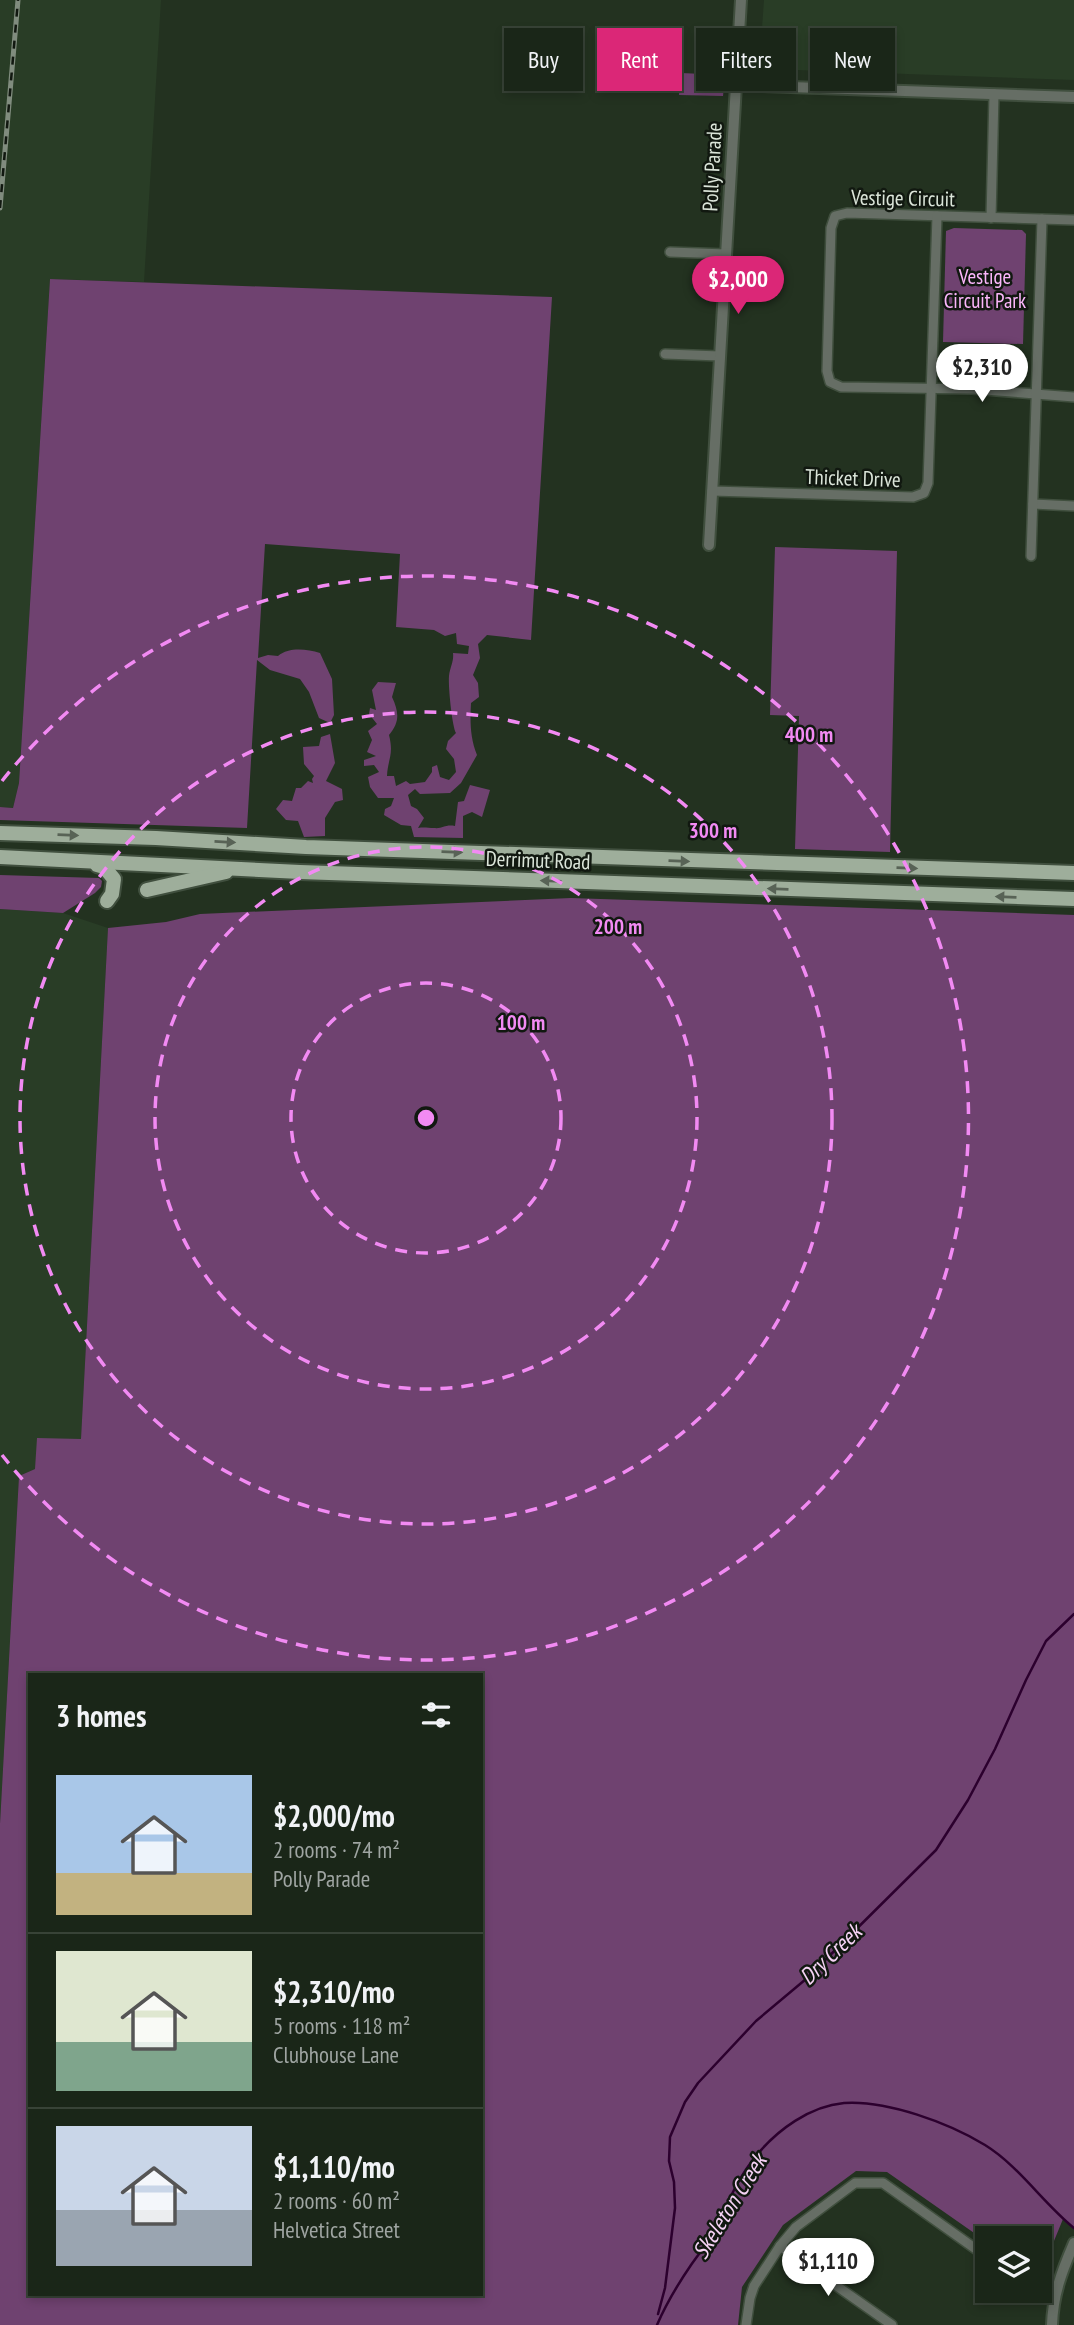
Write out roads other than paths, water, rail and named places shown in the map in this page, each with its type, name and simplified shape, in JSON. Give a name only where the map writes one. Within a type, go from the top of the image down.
[{"type":"main road","name":"Derrimut Road","points":[[0,833],[156,838],[306,847],[1074,873]]},
{"type":"main road","points":[[153,864],[156,838]]},
{"type":"main road","name":"Derrimut Road","points":[[0,857],[237,869],[1074,899]]},
{"type":"main road","points":[[87,862],[104,867],[112,874],[112,894],[107,901]]},
{"type":"main road","points":[[147,890],[237,869]]},
{"type":"street","name":"Polly Parade","points":[[739,28],[741,0]]},
{"type":"street","points":[[796,87],[1074,97]]},
{"type":"street","name":"Polly Parade","points":[[709,545],[736,91]]},
{"type":"street","points":[[991,218],[994,94]]},
{"type":"street","name":"Vestige Circuit","points":[[931,390],[841,387],[834,385],[827,378],[831,241],[832,221],[835,216],[841,214],[1074,220]]},
{"type":"street","name":"Thicket Drive","points":[[712,491],[919,496],[924,493],[928,483],[937,216]]},
{"type":"street","points":[[1031,556],[1042,219]]},
{"type":"street","points":[[670,252],[726,254]]},
{"type":"street","points":[[665,354],[720,356]]},
{"type":"street","points":[[931,390],[1026,392],[1074,397]]},
{"type":"street","points":[[1033,504],[1074,506]]},
{"type":"street","points":[[746,2325],[754,2286],[780,2246],[796,2227],[855,2183],[877,2182],[889,2187],[975,2248]]},
{"type":"street","points":[[1052,2325],[1054,2295],[1074,2243]]},
{"type":"street","points":[[780,2246],[892,2325]]},
{"type":"waterway","name":"Dry Creek","points":[[658,2314],[665,2288],[675,2208],[674,2182],[669,2161],[670,2137],[685,2102],[698,2083],[756,2021],[806,1979],[936,1850],[968,1800],[995,1749],[1046,1641],[1074,1614]]},
{"type":"waterway","name":"Skeleton Creek","points":[[657,2325],[672,2294],[712,2235],[737,2184],[756,2156],[774,2137],[795,2121],[831,2105],[861,2103],[898,2109],[936,2121],[970,2137],[1009,2163],[1074,2228]]},
{"type":"railway","points":[[0,208],[18,0]]},
{"type":"park label","name":"Vestige Circuit Park","points":[[985,288]]}]
